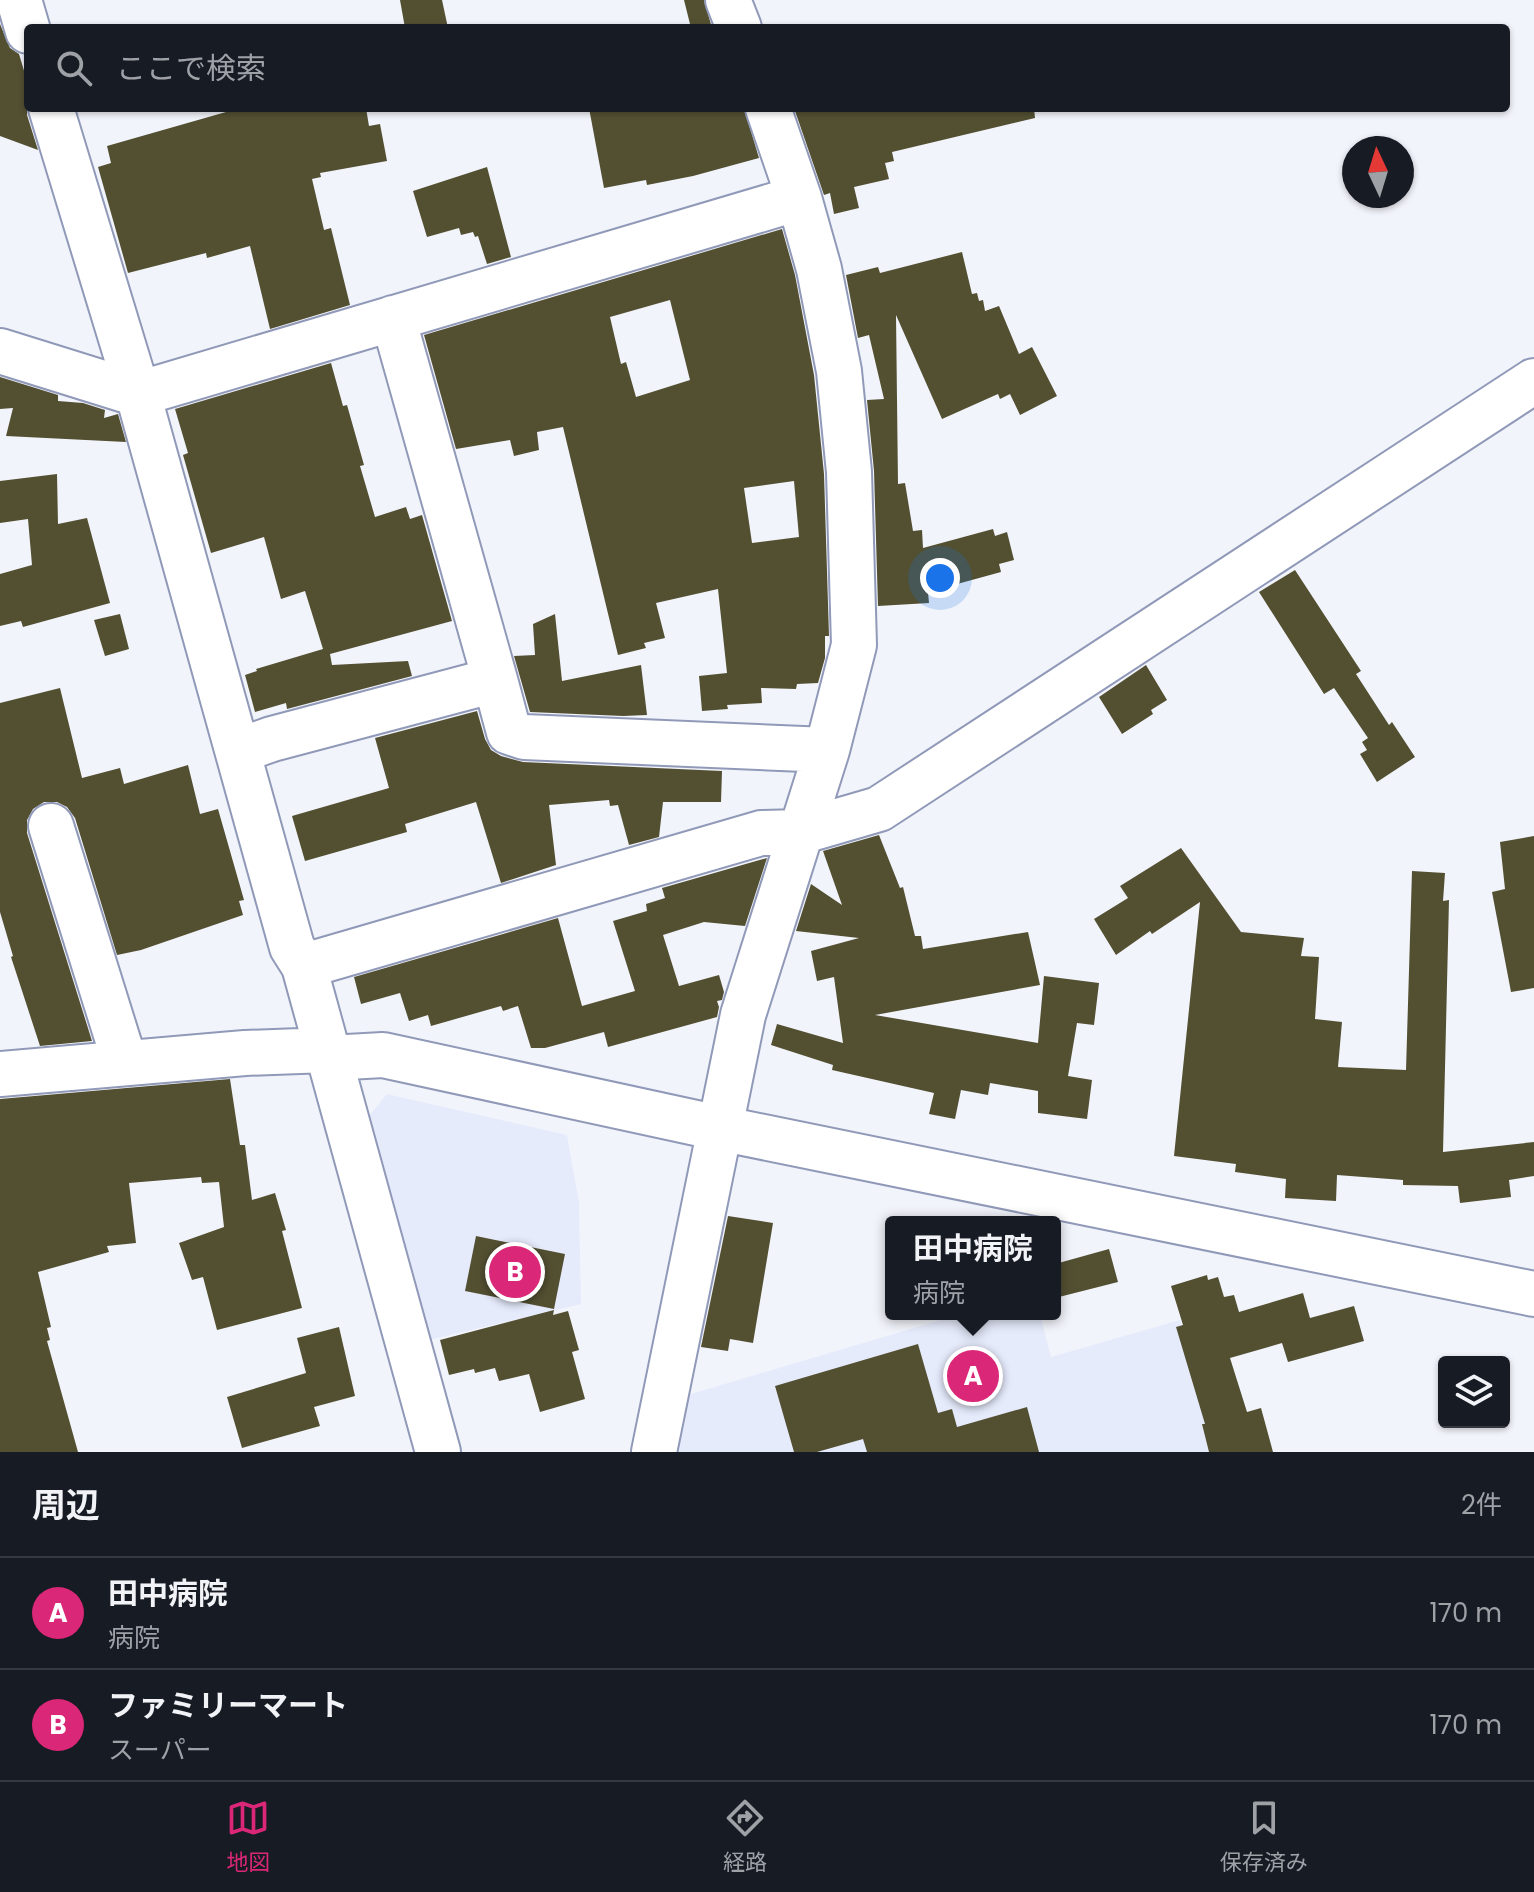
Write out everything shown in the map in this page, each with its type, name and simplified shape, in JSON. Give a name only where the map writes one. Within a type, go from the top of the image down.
[{"type":"street","points":[[19,0],[26,24]]},
{"type":"street","points":[[728,0],[737,24]]},
{"type":"street","points":[[52,112],[138,394],[255,745],[292,947],[304,966],[328,1054],[427,1449]]},
{"type":"street","points":[[654,1452],[743,1015],[827,750],[854,645],[849,472],[839,371],[819,269],[769,112]]},
{"type":"street","points":[[0,351],[138,394],[799,198]]},
{"type":"street","points":[[393,318],[509,732],[524,737],[827,750]]},
{"type":"street","points":[[304,966],[761,833],[800,832],[879,809],[1534,381]]},
{"type":"street","points":[[255,745],[495,680]]},
{"type":"street","points":[[51,826],[125,1063]]},
{"type":"street","points":[[0,1074],[245,1053],[383,1055],[719,1128],[1534,1294]]},
{"type":"shaded area","points":[[387,1094],[567,1135],[579,1203],[581,1304],[416,1343],[359,1128]]},
{"type":"shaded area","points":[[941,1320],[1042,1320],[1051,1357],[1180,1320],[1218,1452],[673,1452],[684,1396]]},
{"type":"building","points":[[400,0],[442,0],[447,24],[404,24]]},
{"type":"building","points":[[684,0],[704,0],[711,24],[690,24]]},
{"type":"building","points":[[0,24],[10,48],[19,54],[24,71],[24,112],[27,112],[38,150],[0,136]]},
{"type":"building","points":[[226,112],[367,112],[369,126],[380,124],[387,161],[320,173],[321,177],[312,179],[324,230],[331,228],[350,305],[270,329],[250,246],[207,258],[206,253],[128,273],[98,167],[111,163],[107,146]]},
{"type":"building","points":[[590,112],[745,112],[759,158],[647,185],[646,180],[604,188]]},
{"type":"building","points":[[795,112],[1034,112],[1035,118],[892,152],[894,161],[885,163],[889,179],[854,187],[859,208],[834,214],[830,193],[824,195]]},
{"type":"building","points":[[487,167],[511,257],[487,264],[478,236],[475,237],[473,232],[461,235],[459,228],[427,237],[413,191]]},
{"type":"building","points":[[782,229],[795,275],[814,375],[824,474],[829,636],[825,636],[825,658],[818,683],[797,684],[796,689],[761,688],[762,703],[727,705],[728,709],[702,711],[699,676],[727,673],[718,589],[656,603],[665,638],[644,643],[646,648],[618,655],[563,427],[537,432],[539,450],[514,456],[510,440],[456,449],[424,335]],"holes":[[[670,300],[690,380],[636,397],[626,362],[621,364],[610,317]],[[794,481],[799,537],[752,543],[744,488]]]},
{"type":"building","points":[[962,252],[972,294],[977,293],[979,301],[983,300],[985,311],[999,306],[1019,354],[1032,347],[1057,396],[1020,415],[1010,394],[1000,399],[998,394],[942,419],[896,315],[898,484],[905,483],[913,531],[922,530],[923,548],[993,529],[995,536],[1007,532],[1014,560],[999,564],[1001,572],[928,592],[929,603],[878,606],[874,471],[867,400],[884,399],[869,335],[858,338],[846,275],[878,267],[880,273]]},
{"type":"building","points":[[331,363],[343,406],[347,405],[375,517],[406,507],[410,519],[422,515],[452,621],[330,654],[332,665],[408,661],[412,676],[287,709],[286,703],[255,712],[245,675],[323,649],[305,591],[281,599],[264,537],[211,553],[183,455],[188,453],[175,409]]},
{"type":"building","points":[[0,377],[58,395],[58,401],[83,403],[105,410],[104,418],[118,414],[126,442],[6,436],[13,408],[0,409]]},
{"type":"building","points":[[57,474],[58,524],[87,518],[110,603],[23,627],[21,621],[0,626],[0,574],[32,565],[28,519],[0,523],[0,481]]},
{"type":"building","points":[[1295,570],[1361,671],[1356,674],[1389,725],[1392,722],[1415,757],[1377,782],[1360,754],[1367,750],[1362,742],[1368,738],[1334,688],[1324,694],[1259,592]]},
{"type":"building","points":[[120,614],[129,649],[105,656],[94,620]]},
{"type":"building","points":[[555,614],[562,681],[641,665],[647,715],[530,712],[514,656],[535,655],[533,624]]},
{"type":"building","points":[[1146,665],[1167,700],[1151,710],[1153,714],[1122,734],[1099,697]]},
{"type":"building","points":[[60,688],[82,778],[120,768],[124,784],[188,765],[200,814],[218,809],[244,900],[239,901],[243,915],[141,950],[117,955],[75,818],[67,807],[57,802],[44,802],[33,809],[27,820],[27,833],[92,1041],[40,1046],[0,912],[0,703]]},
{"type":"building","points":[[477,711],[485,739],[491,750],[501,756],[523,762],[722,771],[721,802],[663,802],[659,837],[629,845],[618,805],[610,806],[609,800],[549,805],[556,865],[501,883],[476,802],[405,824],[407,832],[305,861],[292,816],[389,788],[375,738]]},
{"type":"building","points":[[879,835],[900,888],[903,887],[915,936],[921,936],[923,949],[1028,932],[1040,985],[875,1015],[1038,1043],[1044,976],[1099,983],[1094,1025],[1077,1023],[1068,1076],[1092,1080],[1087,1119],[1038,1113],[1038,1091],[990,1083],[988,1095],[961,1090],[955,1119],[929,1114],[934,1093],[832,1070],[833,1065],[771,1045],[777,1024],[843,1043],[834,977],[817,981],[811,951],[859,938],[796,931],[811,884],[842,905],[823,851]]},
{"type":"building","points":[[1534,836],[1534,988],[1511,992],[1492,892],[1505,889],[1500,842]]},
{"type":"building","points":[[1181,848],[1241,932],[1304,938],[1301,956],[1319,957],[1315,1019],[1342,1022],[1338,1067],[1406,1070],[1412,871],[1445,873],[1443,901],[1449,900],[1443,1152],[1534,1142],[1534,1176],[1509,1180],[1511,1197],[1460,1203],[1458,1186],[1403,1185],[1403,1180],[1337,1175],[1336,1201],[1285,1198],[1286,1179],[1235,1172],[1236,1164],[1174,1156],[1200,902],[1116,955],[1094,919],[1128,898],[1120,886]]},
{"type":"building","points":[[767,858],[745,926],[704,922],[663,935],[679,986],[719,975],[724,992],[722,1000],[717,1001],[717,1017],[608,1047],[604,1032],[545,1048],[531,1048],[518,1006],[503,1011],[501,1006],[431,1026],[428,1015],[409,1021],[400,993],[361,1004],[354,977],[558,918],[582,1006],[635,991],[613,921],[647,911],[646,904],[665,898],[662,888]]},
{"type":"building","points":[[230,1079],[240,1145],[245,1145],[252,1200],[275,1193],[302,1308],[217,1330],[203,1277],[192,1280],[179,1243],[224,1227],[219,1182],[202,1183],[201,1177],[129,1183],[136,1243],[107,1246],[109,1252],[38,1272],[51,1327],[47,1328],[50,1340],[47,1341],[78,1452],[0,1452],[0,1099]]},
{"type":"building","points":[[728,1216],[773,1223],[753,1343],[730,1339],[728,1351],[701,1347]]},
{"type":"building","points":[[476,1236],[565,1254],[554,1309],[465,1291]]},
{"type":"building","points":[[1109,1249],[1118,1282],[1061,1296],[1061,1262]]},
{"type":"building","points":[[1207,1275],[1208,1280],[1218,1277],[1224,1297],[1234,1295],[1239,1312],[1303,1293],[1310,1318],[1354,1306],[1364,1341],[1288,1362],[1282,1343],[1230,1358],[1247,1412],[1261,1408],[1273,1452],[1209,1452],[1202,1424],[1205,1424],[1176,1327],[1183,1325],[1171,1286]]},
{"type":"building","points":[[554,1310],[553,1315],[568,1311],[579,1350],[572,1352],[585,1399],[540,1412],[529,1374],[499,1381],[495,1368],[449,1375],[440,1340]]},
{"type":"building","points":[[339,1327],[355,1396],[314,1407],[320,1426],[242,1448],[227,1397],[306,1373],[297,1338]]},
{"type":"building","points":[[918,1344],[938,1413],[952,1409],[957,1427],[1027,1407],[1039,1452],[867,1452],[863,1439],[817,1452],[794,1452],[775,1386]]},
{"type":"place","name":"ファミリーマート","points":[[515,1272]]},
{"type":"place","name":"田中病院","points":[[973,1376]]}]
